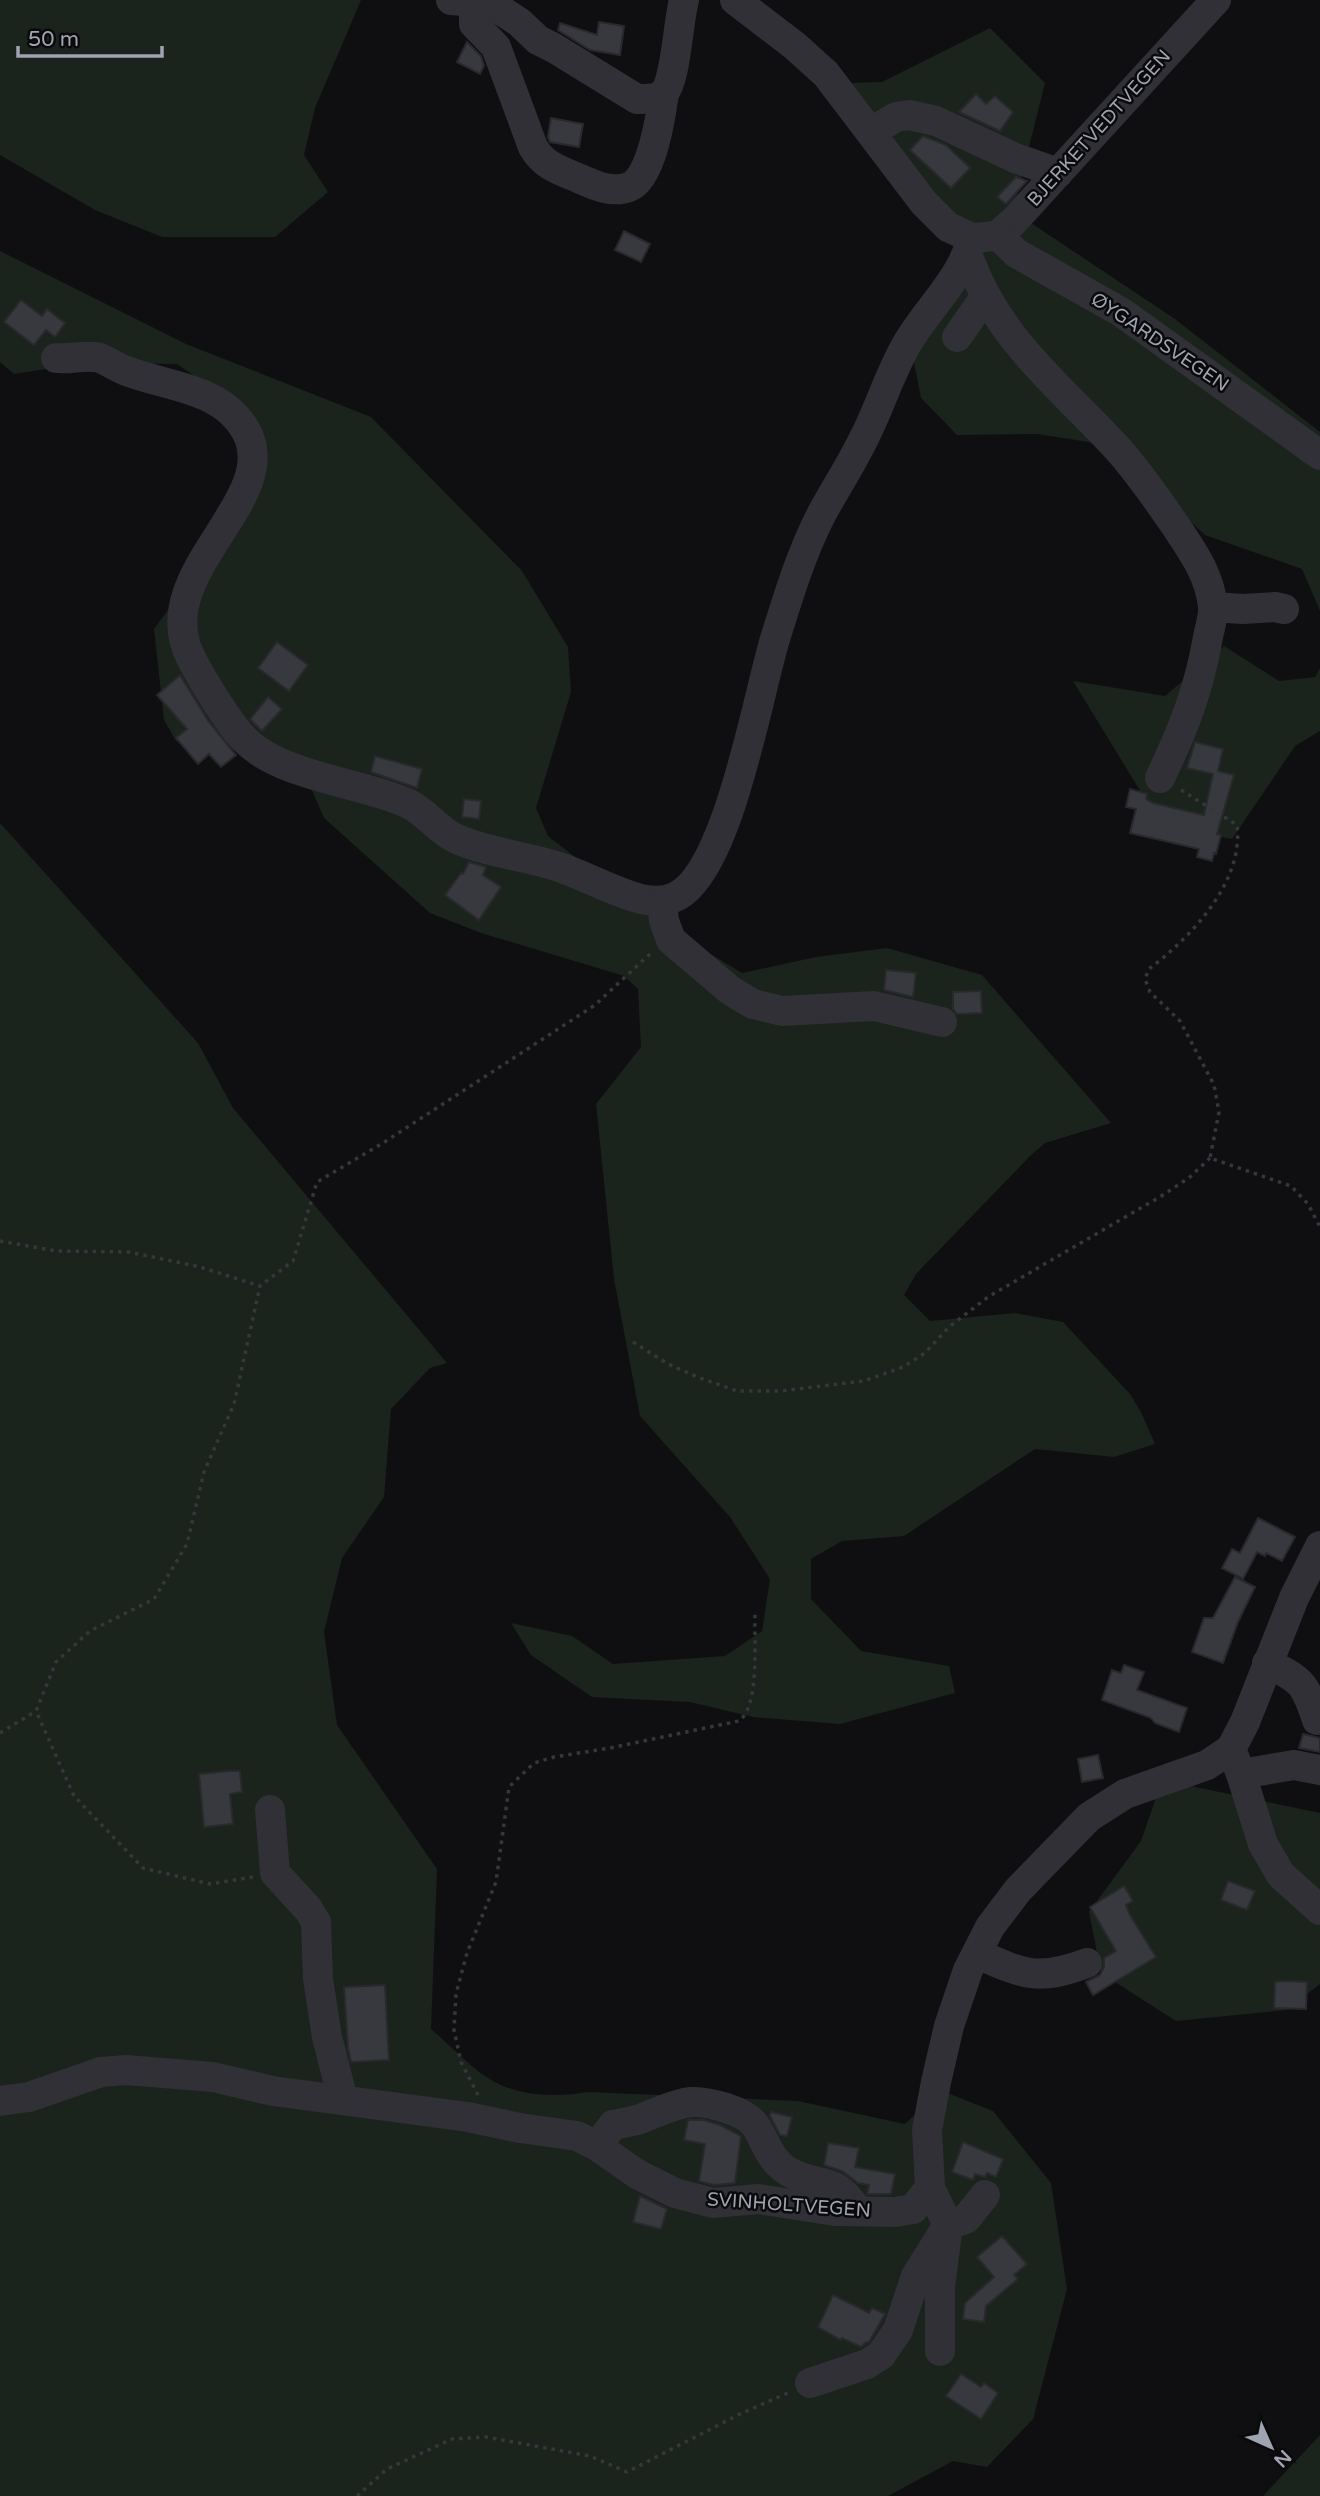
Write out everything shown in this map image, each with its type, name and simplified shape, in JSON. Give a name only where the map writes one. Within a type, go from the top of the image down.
[{"type":"street","points":[[451,0],[489,5],[519,22],[538,40],[637,99],[654,98],[664,93]]},
{"type":"street","points":[[489,5],[474,17],[474,24],[496,47],[538,156],[550,165],[596,186],[612,189],[630,187],[640,177],[653,149],[660,125],[664,93],[674,70],[684,0]]},
{"type":"street","name":"ØYGARDSVEGEN","points":[[735,0],[767,11],[826,74],[924,203],[948,227],[979,243],[1017,253],[1121,312],[1320,455]]},
{"type":"street","name":"BJERKETVEDTVEGEN","points":[[662,902],[680,895],[693,885],[709,859],[753,728],[773,644],[799,567],[820,517],[850,468],[907,344],[979,243],[1014,221],[1216,0]]},
{"type":"street","points":[[871,132],[896,117],[909,115],[936,121],[1014,158],[1058,173]]},
{"type":"street","points":[[979,243],[985,297],[1011,337],[1062,394],[1118,449],[1166,511],[1202,565],[1213,607],[1203,665],[1186,723],[1160,778]]},
{"type":"street","points":[[957,337],[985,297]]},
{"type":"street","points":[[56,358],[98,357],[124,370],[204,394],[227,407],[244,428],[253,453],[249,476],[237,507],[191,581],[183,601],[182,629],[188,654],[245,740],[284,764],[406,803],[425,813],[455,839],[558,866],[638,898],[662,902],[664,921],[670,937],[681,950],[731,991],[753,1004],[782,1011],[874,1006],[942,1022]]},
{"type":"street","points":[[1213,607],[1284,609]]},
{"type":"street","points":[[1320,1546],[1294,1598],[1268,1663],[1245,1722],[1236,1761],[1263,1844],[1281,1875],[1320,1910]]},
{"type":"street","points":[[1268,1663],[1296,1677],[1304,1686],[1317,1720]]},
{"type":"street","points":[[940,2351],[940,2287],[948,2225],[930,2188],[927,2130],[953,2015],[968,1970],[990,1927],[1018,1890],[1089,1817],[1125,1794],[1207,1765],[1236,1761],[1294,1765],[1320,1770]]},
{"type":"street","points":[[270,1810],[275,1873],[308,1909],[316,1922],[318,1979],[327,2037],[344,2100]]},
{"type":"street","points":[[978,1954],[1016,1971],[1043,1975],[1061,1973],[1087,1962]]},
{"type":"street","name":"SVINHOLTVEGEN","points":[[0,2101],[29,2097],[101,2073],[126,2070],[213,2077],[273,2091],[468,2117],[577,2136],[597,2146],[637,2174],[675,2193],[713,2203],[758,2199],[835,2211],[895,2212],[913,2209],[930,2188]]},
{"type":"street","points":[[597,2146],[613,2125],[674,2106],[693,2102],[727,2108],[743,2114],[755,2125],[771,2157],[790,2173],[836,2186],[848,2196],[857,2210]]},
{"type":"street","points":[[810,2384],[867,2364],[881,2355],[898,2330],[916,2276],[948,2225],[966,2219],[985,2195]]},
{"type":"path","points":[[633,1342],[689,1374],[737,1391],[780,1391],[864,1381],[903,1367],[925,1353],[949,1327],[988,1297],[1163,1195],[1190,1177],[1210,1158],[1219,1112],[1214,1085],[1180,1021],[1150,992],[1145,979],[1149,969],[1200,923],[1234,866],[1240,844],[1237,825],[1160,778]]},
{"type":"path","points":[[0,1733],[36,1711],[56,1662],[90,1631],[154,1599],[187,1544],[204,1472],[234,1404],[260,1286],[293,1261],[317,1182],[383,1143],[595,1005],[670,937]]},
{"type":"path","points":[[1210,1158],[1291,1186],[1308,1204],[1320,1227]]},
{"type":"path","points":[[0,1241],[56,1251],[129,1252],[200,1267],[260,1286]]},
{"type":"path","points":[[501,2124],[473,2089],[461,2062],[454,2030],[456,1994],[467,1953],[496,1882],[509,1787],[534,1763],[554,1757],[739,1721],[746,1716],[752,1700],[754,1614]]},
{"type":"path","points":[[36,1711],[74,1796],[143,1868],[210,1884],[275,1873]]},
{"type":"path","points":[[357,2496],[387,2469],[452,2439],[486,2437],[564,2451],[590,2456],[627,2472],[740,2414],[810,2384]]},
{"type":"shaded area","points":[[0,0],[361,0],[315,108],[304,155],[328,192],[275,237],[162,237],[95,210],[0,155]]},
{"type":"shaded area","points":[[990,28],[1045,83],[1013,211],[1175,319],[1320,432],[1320,611],[1302,569],[1205,535],[1108,445],[1037,434],[957,435],[921,398],[911,347],[963,235],[851,83],[882,82]]},
{"type":"shaded area","points":[[0,251],[186,344],[371,417],[522,571],[568,647],[571,692],[536,808],[548,836],[663,925],[742,973],[816,957],[887,948],[982,975],[1111,1123],[1045,1143],[916,1274],[904,1295],[930,1321],[1015,1313],[1063,1322],[1130,1394],[1155,1444],[1114,1457],[1035,1449],[904,1536],[842,1541],[811,1559],[811,1599],[861,1651],[949,1666],[955,1693],[840,1724],[753,1717],[690,1702],[592,1697],[531,1655],[511,1623],[572,1636],[613,1664],[725,1656],[762,1631],[770,1579],[730,1517],[640,1416],[614,1279],[596,1104],[641,1047],[638,989],[624,976],[481,933],[430,913],[324,818],[302,767],[265,742],[176,741],[164,720],[154,629],[206,558],[258,454],[242,409],[177,364],[84,363],[14,374],[0,362]]},
{"type":"shaded area","points":[[1224,646],[1279,681],[1315,677],[1320,668],[1320,731],[1295,746],[1232,839],[1198,833],[1147,802],[1073,681],[1165,696]]},
{"type":"shaded area","points":[[0,823],[198,1043],[233,1108],[447,1363],[430,1368],[391,1409],[384,1497],[342,1558],[324,1632],[337,1725],[437,1869],[431,2029],[486,2076],[504,2086],[527,2093],[564,2095],[588,2092],[798,2101],[905,2124],[940,2090],[993,2111],[1051,2183],[1067,2289],[1033,2419],[987,2467],[953,2461],[888,2496],[0,2496]]},
{"type":"shaded area","points":[[1162,1780],[1320,1813],[1320,1984],[1286,2010],[1176,2021],[1101,1973],[1089,1912],[1141,1841]]},
{"type":"shaded area","points":[[1320,2435],[1320,2496],[1263,2496]]},
{"type":"building","points":[[599,22],[624,26],[620,55],[590,50],[558,30],[560,23],[597,35]]},
{"type":"building","points":[[467,42],[481,56],[484,66],[480,74],[457,62]]},
{"type":"building","points":[[976,94],[986,104],[995,96],[1013,112],[1000,131],[959,112]]},
{"type":"building","points":[[551,118],[583,124],[579,147],[550,142],[548,137]]},
{"type":"building","points":[[923,136],[946,145],[970,168],[951,188],[910,150]]},
{"type":"building","points":[[1016,177],[1027,181],[1006,204],[997,197]]},
{"type":"building","points":[[624,231],[650,244],[641,262],[615,250]]},
{"type":"building","points":[[21,300],[42,316],[47,309],[65,323],[55,337],[46,330],[34,345],[4,322]]},
{"type":"building","points":[[277,642],[308,665],[289,691],[258,668]]},
{"type":"building","points":[[180,675],[209,722],[236,755],[221,767],[209,754],[198,764],[176,738],[187,729],[157,695]]},
{"type":"building","points":[[268,697],[282,709],[262,731],[250,719]]},
{"type":"building","points":[[1195,742],[1223,749],[1218,771],[1234,775],[1217,834],[1221,835],[1212,861],[1197,857],[1199,849],[1130,833],[1136,809],[1126,807],[1130,789],[1147,794],[1146,799],[1153,803],[1204,815],[1213,774],[1187,768]]},
{"type":"building","points":[[375,756],[422,769],[417,788],[371,772]]},
{"type":"building","points":[[464,799],[481,801],[479,819],[462,817]]},
{"type":"building","points":[[469,862],[486,867],[483,875],[501,887],[479,920],[445,895],[461,873],[463,874]]},
{"type":"building","points":[[886,970],[916,973],[913,997],[884,990]]},
{"type":"building","points":[[981,991],[982,1013],[957,1014],[953,1009],[953,992]]},
{"type":"building","points":[[1258,1518],[1295,1537],[1282,1561],[1266,1553],[1265,1556],[1257,1552],[1243,1579],[1222,1568],[1232,1549],[1240,1553]]},
{"type":"building","points":[[1235,1577],[1255,1587],[1223,1663],[1192,1652],[1204,1618],[1213,1618]]},
{"type":"building","points":[[1124,1665],[1144,1672],[1137,1690],[1187,1708],[1179,1732],[1155,1723],[1151,1718],[1102,1700],[1112,1670],[1121,1673]]},
{"type":"building","points":[[1303,1734],[1320,1738],[1320,1752],[1299,1748]]},
{"type":"building","points":[[1098,1755],[1103,1778],[1082,1782],[1078,1759]]},
{"type":"building","points":[[240,1771],[242,1792],[230,1794],[233,1824],[204,1827],[199,1774]]},
{"type":"building","points":[[1228,1881],[1255,1891],[1247,1910],[1221,1900]]},
{"type":"building","points":[[1124,1886],[1133,1901],[1126,1905],[1130,1915],[1156,1957],[1093,1995],[1086,1982],[1100,1975],[1104,1958],[1116,1951],[1090,1907]]},
{"type":"building","points":[[1275,1982],[1307,1982],[1306,2009],[1274,2008]]},
{"type":"building","points":[[385,1985],[389,2060],[351,2062],[344,1987]]},
{"type":"building","points":[[771,2112],[792,2117],[787,2136],[780,2135],[770,2116]]},
{"type":"building","points":[[688,2120],[704,2120],[741,2136],[735,2183],[714,2185],[699,2181],[705,2144],[684,2140]]},
{"type":"building","points":[[963,2142],[1003,2159],[996,2177],[987,2173],[985,2177],[975,2174],[973,2180],[952,2172]]},
{"type":"building","points":[[828,2143],[859,2148],[855,2167],[895,2174],[891,2194],[867,2194],[869,2185],[858,2183],[842,2171],[824,2165]]},
{"type":"building","points":[[640,2196],[667,2209],[661,2229],[633,2222]]},
{"type":"building","points":[[1002,2236],[1027,2264],[1014,2275],[1018,2279],[986,2306],[984,2322],[963,2319],[965,2303],[994,2277],[977,2257]]},
{"type":"building","points":[[833,2295],[869,2313],[872,2308],[885,2314],[869,2342],[861,2347],[818,2327]]},
{"type":"building","points":[[961,2374],[981,2387],[984,2383],[998,2393],[981,2419],[946,2396]]}]
